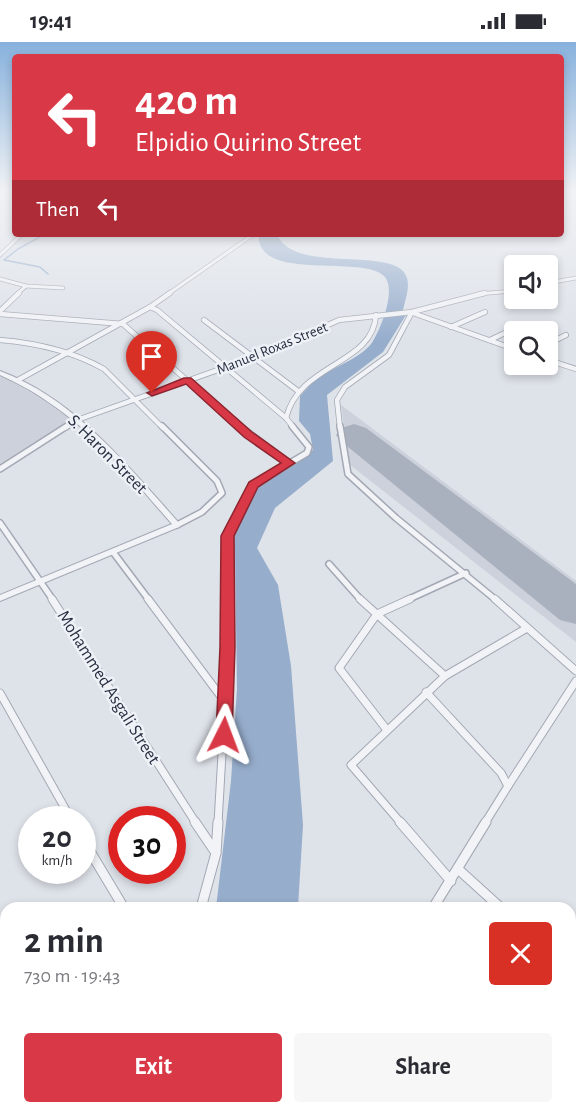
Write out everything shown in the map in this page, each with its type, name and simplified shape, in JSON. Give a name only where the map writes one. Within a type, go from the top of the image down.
[{"type":"street","points":[[0,255],[15,241]]},
{"type":"street","points":[[18,380],[150,307],[244,241]]},
{"type":"street","points":[[558,281],[576,278]]},
{"type":"street","points":[[0,279],[26,286],[63,288]]},
{"type":"street","points":[[0,313],[26,286]]},
{"type":"street","points":[[504,292],[483,293],[412,312],[389,355],[345,387],[337,400],[345,462],[348,474],[396,518],[466,573],[576,670]]},
{"type":"street","points":[[150,307],[158,310],[286,418],[309,447],[307,453],[253,485],[227,536],[225,702],[216,853],[203,902]]},
{"type":"street","points":[[412,312],[504,345]]},
{"type":"street","name":"Manuel Roxas Street","points":[[0,469],[77,420],[253,358],[339,320],[412,312]]},
{"type":"street","points":[[451,327],[485,312]]},
{"type":"street","points":[[0,313],[121,323],[248,434],[289,463]]},
{"type":"street","points":[[286,418],[289,406],[298,391],[320,371],[364,343],[377,322],[376,315]]},
{"type":"street","points":[[204,320],[298,391]]},
{"type":"street","points":[[490,340],[504,333]]},
{"type":"street","points":[[558,339],[566,335]]},
{"type":"street","points":[[0,340],[65,354],[91,362],[104,369],[217,481],[222,490],[220,496],[205,512],[0,598]]},
{"type":"street","points":[[558,363],[575,368]]},
{"type":"street","name":"S. Haron Street","points":[[0,373],[18,380],[77,420],[115,457],[177,525]]},
{"type":"street","name":"Mohammed Asgali Street","points":[[0,523],[43,580],[172,790],[216,853]]},
{"type":"street","points":[[113,552],[225,702]]},
{"type":"street","points":[[329,564],[377,614],[445,676]]},
{"type":"street","points":[[387,730],[339,668],[377,614],[466,573]]},
{"type":"street","points":[[451,881],[351,765],[445,676],[527,628]]},
{"type":"street","points":[[437,902],[576,681]]},
{"type":"street","points":[[426,692],[501,773],[508,786]]},
{"type":"street","points":[[0,693],[64,806]]},
{"type":"street","points":[[96,861],[120,902]]},
{"type":"street","points":[[458,869],[494,902]]},
{"type":"shaded area","points":[[0,375],[37,396],[72,420],[0,466]]},
{"type":"shaded area","points":[[341,405],[576,581],[576,642],[349,464]]},
{"type":"water","points":[[260,241],[282,241],[287,247],[303,254],[366,260],[399,268],[407,278],[407,294],[403,310],[406,315],[383,352],[327,395],[333,461],[275,508],[257,548],[278,585],[291,666],[303,825],[298,902],[217,902],[231,781],[237,689],[235,552],[230,535],[256,486],[313,450],[310,434],[299,421],[300,396],[316,380],[369,347],[380,327],[389,290],[384,276],[372,270],[291,263],[274,258],[262,249]]},
{"type":"waterway","points":[[33,241],[4,260],[40,267],[48,274]]},
{"type":"runway","points":[[354,435],[576,608]]},
{"type":"route","points":[[152,393],[188,380],[248,434],[289,463],[253,485],[227,536],[228,647],[224,735]]}]
